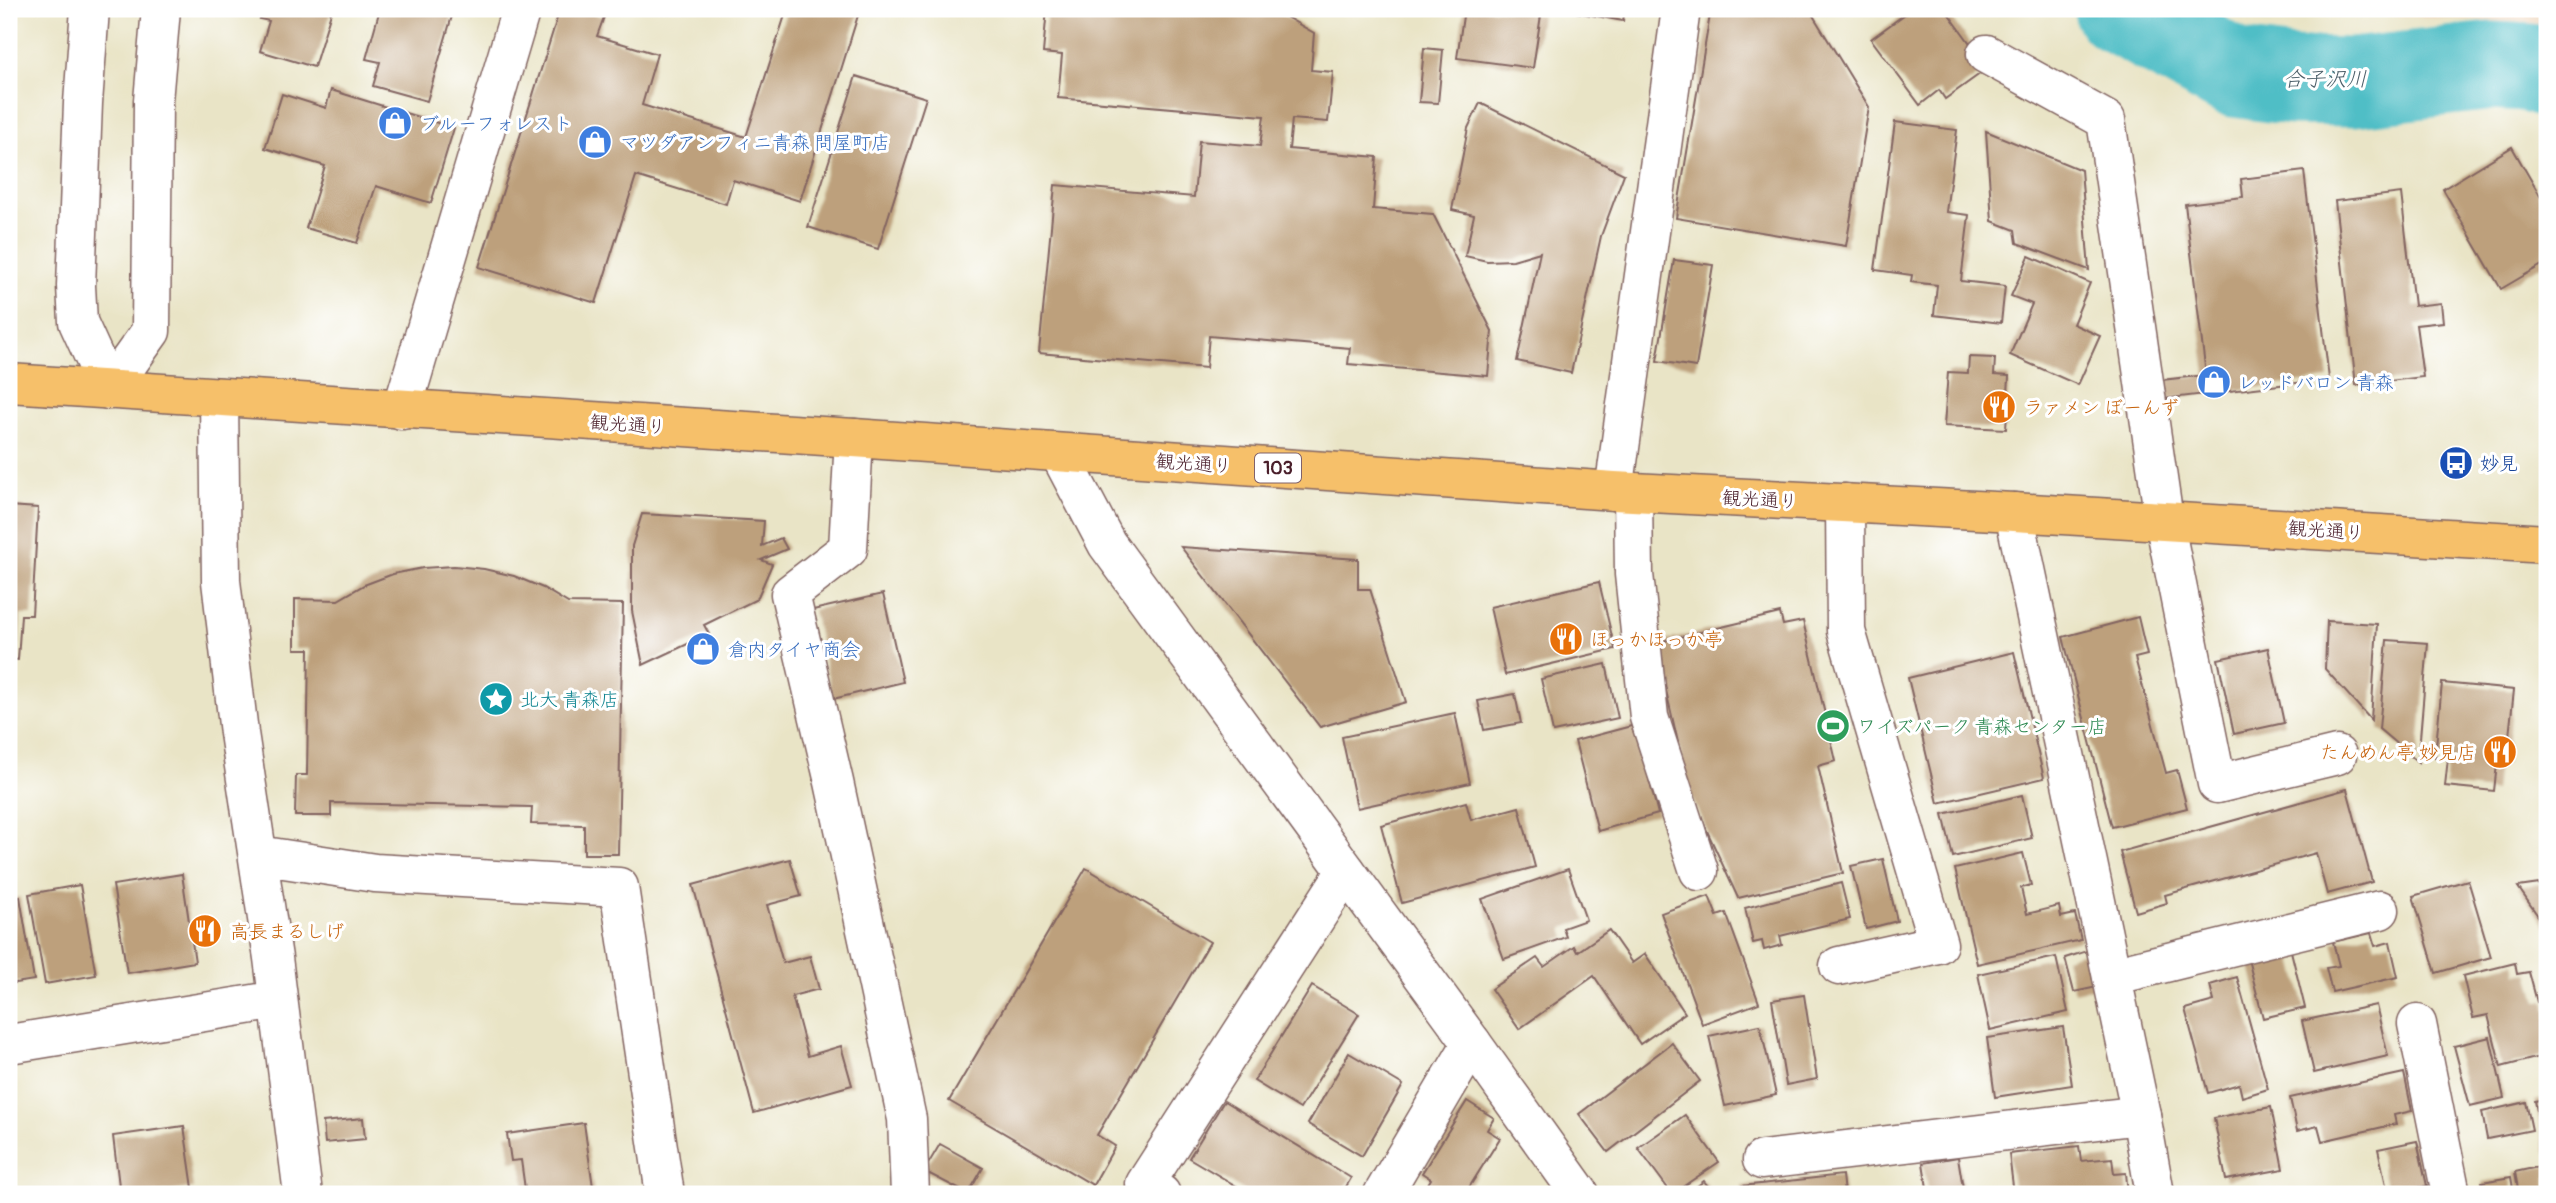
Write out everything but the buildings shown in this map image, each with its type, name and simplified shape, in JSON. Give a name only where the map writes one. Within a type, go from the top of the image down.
[{"type":"highway","name":"観光通り","points":[[9,383],[1624,492],[2164,520],[2547,544]]},
{"type":"street","points":[[90,9],[83,103],[76,286],[78,322],[109,390]]},
{"type":"street","points":[[109,390],[151,331],[153,100],[161,9]]},
{"type":"street","points":[[402,410],[521,9]]},
{"type":"street","points":[[1681,9],[1624,492],[1649,717],[1699,871]]},
{"type":"street","points":[[1986,54],[2106,120],[2164,520],[2217,783],[2337,755]]},
{"type":"street","points":[[219,397],[221,581],[239,733],[303,1194]]},
{"type":"street","points":[[854,438],[848,549],[790,594],[907,1119],[911,1194]]},
{"type":"street","points":[[1059,453],[1107,544],[1580,1194]]},
{"type":"street","points":[[1839,966],[1938,944],[1846,631],[1845,503]]},
{"type":"street","points":[[2014,512],[2141,1115],[2155,1194]]},
{"type":"street","points":[[257,855],[374,873],[619,887],[665,1194]]},
{"type":"street","points":[[1161,1194],[1145,1184],[1346,871]]},
{"type":"street","points":[[2112,976],[2380,910]]},
{"type":"street","points":[[9,1044],[278,1000]]},
{"type":"street","points":[[2417,1024],[2451,1194]]},
{"type":"street","points":[[1382,1194],[1472,1043]]},
{"type":"street","points":[[1762,1160],[2141,1115]]},
{"type":"shaded area","points":[[2334,9],[2547,9],[2547,30],[2519,24],[2355,13]]},
{"type":"waterway","name":"合子沢川","points":[[2118,9],[2234,73],[2292,81],[2354,82],[2491,66],[2529,68],[2547,74]]},
{"type":"place","name":"ブルーフォレスト","points":[[395,123]]},
{"type":"place","name":"マツダアンフィニ青森 問屋町店","points":[[595,142]]},
{"type":"place","name":"レッドバロン 青森","points":[[2214,382]]},
{"type":"place","name":"ラァメン ぼーんず","points":[[1999,407]]},
{"type":"place","name":"妙見","points":[[2456,463]]},
{"type":"place","name":"ほっかほっか亭","points":[[1566,639]]},
{"type":"place","name":"倉内タイヤ商会","points":[[703,649]]},
{"type":"place","name":"北大 青森店","points":[[496,699]]},
{"type":"place","name":"ワイズパーク 青森センター店","points":[[1833,726]]},
{"type":"place","name":"たんめん亭 妙見店","points":[[2500,752]]},
{"type":"place","name":"高長まるしげ","points":[[205,931]]}]
